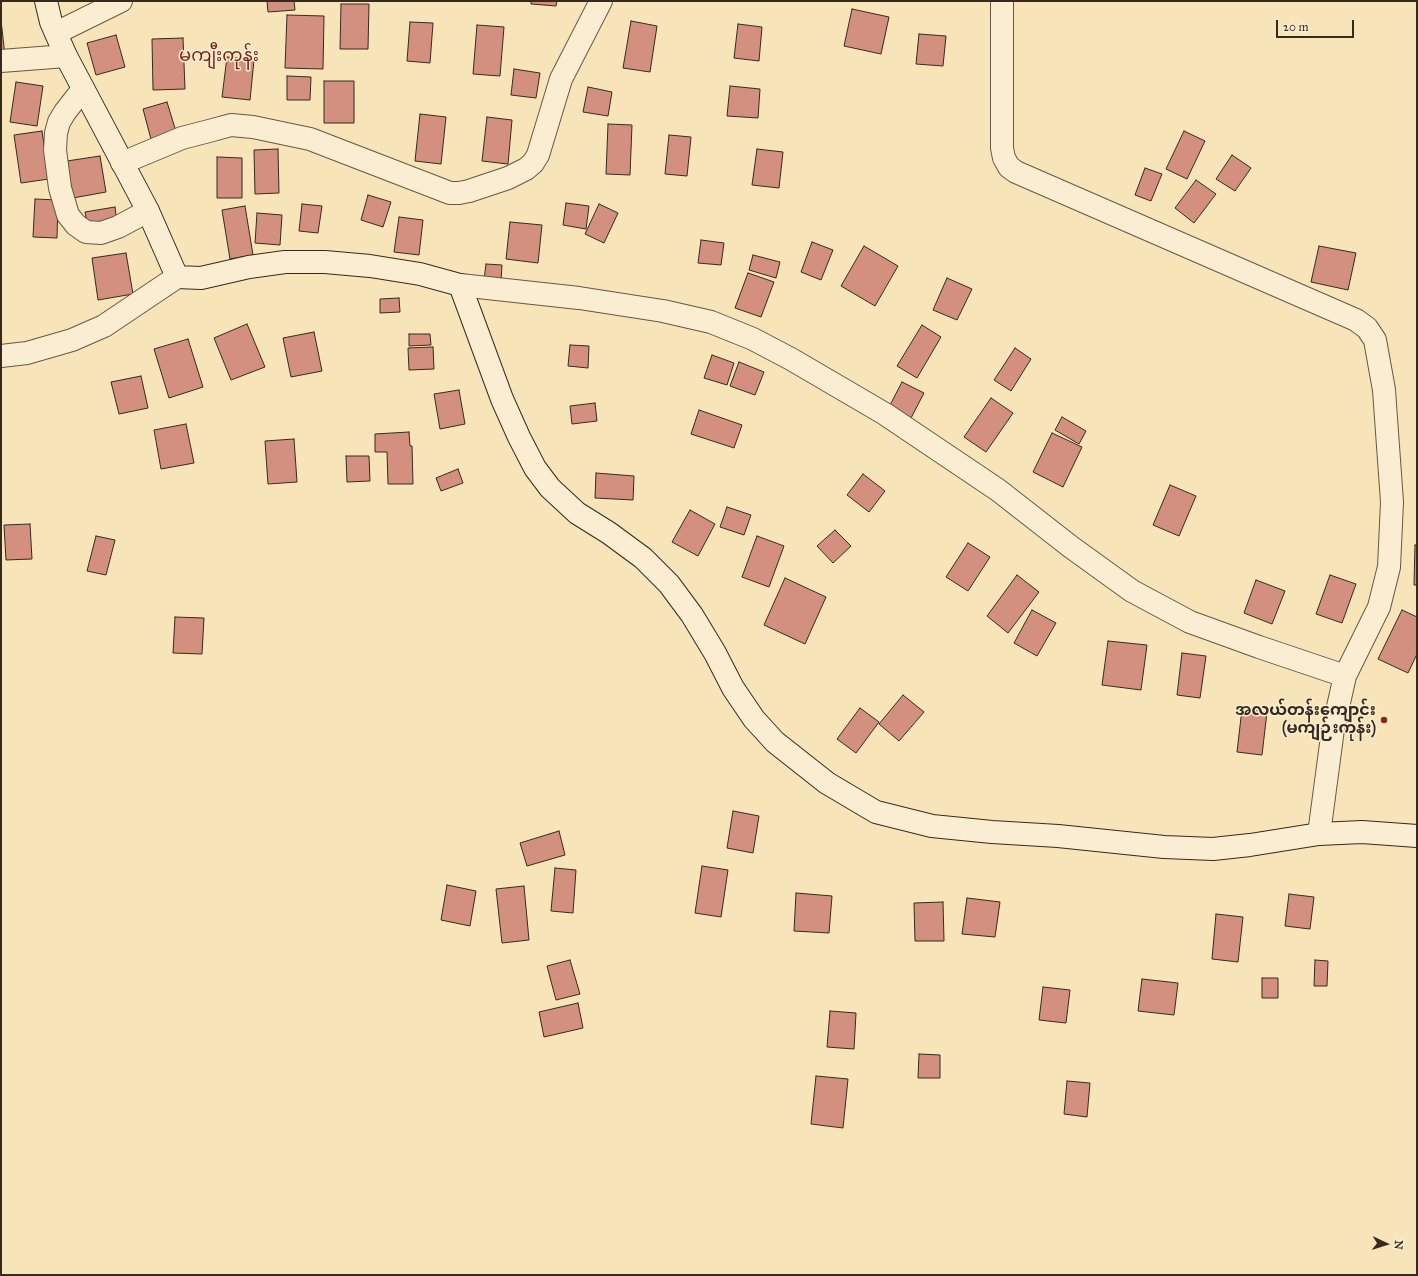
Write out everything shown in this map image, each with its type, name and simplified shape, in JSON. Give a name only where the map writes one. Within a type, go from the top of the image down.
[{"type":"street","points":[[46,1],[51,22],[66,56],[148,211],[177,276]]},
{"type":"street","points":[[56,33],[121,1]]},
{"type":"street","points":[[122,163],[182,138],[231,125],[253,127],[310,139],[444,191],[458,193],[469,191],[508,178],[526,169],[533,163],[538,155],[561,79],[601,1]]},
{"type":"street","points":[[1002,1],[1002,148],[1004,158],[1010,167],[1016,172],[1356,320],[1367,328],[1374,340],[1384,390],[1392,502],[1389,567],[1379,607],[1345,676],[1333,729],[1319,834]]},
{"type":"street","points":[[1,60],[66,56]]},
{"type":"street","points":[[84,89],[65,112],[59,122],[56,133],[56,150],[60,188],[68,214],[76,225],[86,232],[101,233],[118,227],[148,211]]},
{"type":"street","points":[[1,356],[27,353],[72,340],[104,326],[177,276],[201,278],[249,267],[285,262],[325,262],[370,266],[420,274],[460,285],[579,298],[663,310],[711,322],[753,339],[791,359],[885,414],[998,490],[1071,546],[1132,590],[1190,622],[1345,676]]},
{"type":"street","points":[[460,285],[502,399],[535,468],[550,488],[577,513],[609,533],[643,558],[669,584],[692,615],[715,653],[733,688],[754,719],[775,742],[827,783],[876,812],[932,826],[992,832],[1058,836],[1164,847],[1213,849],[1250,846],[1319,834],[1362,832],[1417,836]]},
{"type":"building","points":[[267,1],[294,1],[295,10],[268,12]]},
{"type":"building","points":[[531,1],[557,1],[556,6],[531,4]]},
{"type":"building","points":[[341,4],[369,4],[368,49],[340,49]]},
{"type":"building","points":[[852,9],[889,17],[881,54],[844,46]]},
{"type":"building","points":[[287,15],[324,16],[323,69],[285,68]]},
{"type":"building","points":[[1,20],[5,56],[1,56]]},
{"type":"building","points":[[631,21],[657,26],[650,72],[623,68]]},
{"type":"building","points":[[410,22],[433,23],[430,63],[407,61]]},
{"type":"building","points":[[738,24],[762,27],[759,61],[734,58]]},
{"type":"building","points":[[477,25],[504,27],[500,76],[473,74]]},
{"type":"building","points":[[919,34],[946,36],[943,66],[916,64]]},
{"type":"building","points":[[116,35],[125,67],[96,75],[87,43]]},
{"type":"building","points":[[183,38],[185,89],[153,90],[152,39]]},
{"type":"building","points":[[227,57],[254,60],[250,100],[222,97]]},
{"type":"building","points":[[514,69],[540,73],[536,98],[511,95]]},
{"type":"building","points":[[287,76],[311,77],[310,100],[287,100]]},
{"type":"building","points":[[324,81],[354,81],[354,123],[324,123]]},
{"type":"building","points":[[16,82],[43,86],[37,126],[10,122]]},
{"type":"building","points":[[730,86],[760,89],[758,118],[727,116]]},
{"type":"building","points":[[588,87],[612,92],[608,116],[583,112]]},
{"type":"building","points":[[167,102],[177,135],[152,143],[143,109]]},
{"type":"building","points":[[420,114],[446,117],[441,164],[415,161]]},
{"type":"building","points":[[487,117],[512,120],[508,164],[482,161]]},
{"type":"building","points":[[608,124],[632,125],[630,175],[606,174]]},
{"type":"building","points":[[42,131],[49,179],[21,183],[14,135]]},
{"type":"building","points":[[1184,131],[1205,141],[1187,179],[1166,169]]},
{"type":"building","points":[[669,135],[691,137],[687,176],[665,174]]},
{"type":"building","points":[[278,149],[279,193],[255,194],[254,150]]},
{"type":"building","points":[[757,149],[783,152],[779,188],[752,185]]},
{"type":"building","points":[[1232,155],[1251,168],[1235,191],[1216,179]]},
{"type":"building","points":[[100,156],[106,192],[73,198],[67,161]]},
{"type":"building","points":[[217,157],[242,158],[242,198],[217,198]]},
{"type":"building","points":[[1145,168],[1162,174],[1151,201],[1135,195]]},
{"type":"building","points":[[1196,180],[1216,194],[1194,223],[1175,208]]},
{"type":"building","points":[[368,195],[391,202],[383,227],[361,220]]},
{"type":"building","points":[[35,199],[58,200],[57,238],[33,237]]},
{"type":"building","points":[[566,203],[589,206],[586,229],[563,225]]},
{"type":"building","points":[[302,204],[322,206],[318,233],[299,231]]},
{"type":"building","points":[[599,204],[618,213],[604,243],[585,234]]},
{"type":"building","points":[[245,206],[253,255],[230,259],[222,210]]},
{"type":"building","points":[[115,207],[117,224],[88,229],[85,212]]},
{"type":"building","points":[[257,213],[282,215],[280,245],[255,243]]},
{"type":"building","points":[[399,217],[423,220],[419,255],[394,252]]},
{"type":"building","points":[[510,222],[542,225],[538,263],[506,259]]},
{"type":"building","points":[[701,240],[724,243],[721,265],[698,263]]},
{"type":"building","points":[[812,242],[833,250],[821,280],[801,272]]},
{"type":"building","points":[[864,246],[898,266],[875,306],[841,286]]},
{"type":"building","points":[[1319,246],[1356,253],[1348,290],[1311,282]]},
{"type":"building","points":[[126,253],[133,294],[98,300],[92,258]]},
{"type":"building","points":[[753,255],[780,262],[776,278],[749,270]]},
{"type":"building","points":[[486,264],[502,265],[501,282],[484,280]]},
{"type":"building","points":[[748,273],[774,282],[761,317],[735,308]]},
{"type":"building","points":[[947,278],[972,289],[957,320],[933,310]]},
{"type":"building","points":[[399,298],[400,312],[380,313],[380,299]]},
{"type":"building","points":[[247,324],[265,367],[231,380],[214,338]]},
{"type":"building","points":[[922,325],[941,337],[917,378],[897,366]]},
{"type":"building","points":[[314,332],[322,371],[291,377],[283,338]]},
{"type":"building","points":[[409,334],[430,334],[431,345],[409,346]]},
{"type":"building","points":[[188,339],[203,387],[169,398],[154,349]]},
{"type":"building","points":[[570,345],[589,346],[588,368],[568,366]]},
{"type":"building","points":[[433,347],[434,369],[409,370],[408,348]]},
{"type":"building","points":[[1015,348],[1031,359],[1011,391],[994,380]]},
{"type":"building","points":[[712,355],[734,363],[727,385],[704,378]]},
{"type":"building","points":[[739,362],[764,372],[755,395],[730,386]]},
{"type":"building","points":[[141,376],[148,408],[119,414],[111,382]]},
{"type":"building","points":[[902,382],[924,393],[911,418],[889,407]]},
{"type":"building","points":[[459,390],[465,424],[440,429],[434,394]]},
{"type":"building","points":[[991,398],[1013,413],[986,452],[964,437]]},
{"type":"building","points":[[595,403],[597,421],[572,424],[570,406]]},
{"type":"building","points":[[699,410],[742,425],[734,448],[691,434]]},
{"type":"building","points":[[1062,417],[1086,431],[1079,444],[1055,430]]},
{"type":"building","points":[[186,424],[194,463],[161,469],[154,430]]},
{"type":"building","points":[[409,432],[410,446],[412,446],[413,484],[388,484],[387,452],[375,452],[375,434]]},
{"type":"building","points":[[1052,433],[1082,447],[1063,487],[1033,472]]},
{"type":"building","points":[[294,439],[297,482],[268,484],[265,441]]},
{"type":"building","points":[[346,456],[369,456],[370,481],[347,482]]},
{"type":"building","points":[[458,469],[463,483],[441,491],[436,478]]},
{"type":"building","points":[[596,473],[634,476],[633,500],[595,498]]},
{"type":"building","points":[[863,474],[885,491],[869,512],[847,495]]},
{"type":"building","points":[[1170,485],[1196,496],[1179,536],[1153,525]]},
{"type":"building","points":[[727,507],[751,515],[744,535],[720,527]]},
{"type":"building","points":[[690,510],[715,524],[698,556],[672,542]]},
{"type":"building","points":[[30,524],[32,559],[6,560],[4,525]]},
{"type":"building","points":[[835,530],[851,546],[833,563],[817,546]]},
{"type":"building","points":[[96,536],[115,540],[106,575],[87,571]]},
{"type":"building","points":[[757,536],[784,546],[769,587],[742,577]]},
{"type":"building","points":[[968,543],[990,557],[968,591],[946,577]]},
{"type":"building","points":[[1415,545],[1417,545],[1417,585],[1414,585]]},
{"type":"building","points":[[1017,575],[1039,592],[1008,633],[987,616]]},
{"type":"building","points":[[1330,575],[1356,584],[1342,623],[1316,614]]},
{"type":"building","points":[[785,578],[826,597],[805,644],[764,625]]},
{"type":"building","points":[[1256,580],[1285,591],[1272,624],[1244,613]]},
{"type":"building","points":[[1032,610],[1056,623],[1037,656],[1014,643]]},
{"type":"building","points":[[1402,610],[1417,617],[1417,654],[1408,673],[1378,659]]},
{"type":"building","points":[[175,617],[204,618],[202,654],[173,653]]},
{"type":"building","points":[[1108,641],[1147,645],[1141,690],[1102,685]]},
{"type":"building","points":[[1182,653],[1206,656],[1200,698],[1177,695]]},
{"type":"building","points":[[903,695],[924,712],[899,741],[879,724]]},
{"type":"building","points":[[860,708],[879,722],[856,753],[837,739]]},
{"type":"building","points":[[1242,709],[1267,712],[1262,755],[1237,752]]},
{"type":"building","points":[[733,811],[759,816],[753,853],[727,848]]},
{"type":"building","points":[[559,831],[565,855],[527,866],[520,843]]},
{"type":"building","points":[[702,866],[728,870],[721,917],[695,913]]},
{"type":"building","points":[[555,868],[576,870],[573,913],[551,911]]},
{"type":"building","points":[[447,885],[476,891],[470,926],[441,920]]},
{"type":"building","points":[[524,886],[529,940],[502,943],[496,889]]},
{"type":"building","points":[[796,893],[832,896],[829,933],[794,931]]},
{"type":"building","points":[[1289,894],[1314,897],[1310,929],[1285,926]]},
{"type":"building","points":[[967,898],[1000,902],[995,937],[962,934]]},
{"type":"building","points":[[943,902],[944,941],[915,941],[914,903]]},
{"type":"building","points":[[1216,914],[1243,917],[1238,962],[1212,959]]},
{"type":"building","points":[[570,960],[580,994],[556,1000],[547,966]]},
{"type":"building","points":[[1315,960],[1328,961],[1327,986],[1314,986]]},
{"type":"building","points":[[1262,978],[1278,978],[1278,998],[1262,998]]},
{"type":"building","points":[[1142,979],[1178,983],[1174,1015],[1138,1011]]},
{"type":"building","points":[[1043,987],[1070,990],[1066,1023],[1039,1020]]},
{"type":"building","points":[[578,1003],[583,1028],[544,1037],[539,1012]]},
{"type":"building","points":[[830,1011],[856,1013],[854,1049],[827,1047]]},
{"type":"building","points":[[919,1054],[940,1055],[940,1078],[918,1078]]},
{"type":"building","points":[[816,1076],[848,1079],[843,1128],[811,1124]]},
{"type":"building","points":[[1067,1081],[1090,1083],[1087,1117],[1064,1114]]},
{"type":"place","name":"အလယ်တန်းကျောင်း (မကျဉ်းကုန်း)","points":[[1384,720]]},
{"type":"district","name":"မကျီးကုန်း","points":[[219,57]]}]
